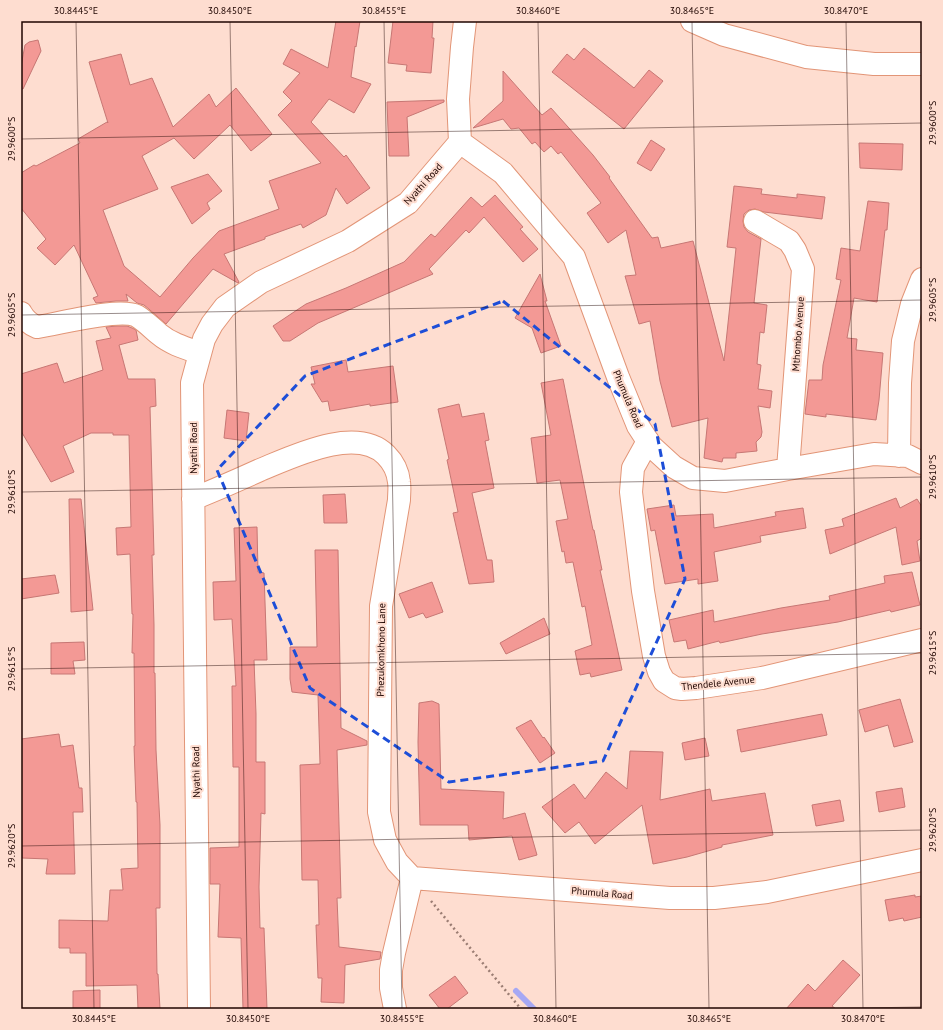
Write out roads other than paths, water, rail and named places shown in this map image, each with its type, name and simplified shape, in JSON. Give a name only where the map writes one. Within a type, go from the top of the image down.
[{"type":"street","points":[[460,142],[458,98],[465,21]]},
{"type":"street","points":[[692,21],[724,34],[806,57],[874,64],[922,64]]},
{"type":"street","name":"Nyathi Road","points":[[199,1009],[192,383],[200,353],[204,340],[212,324],[225,307],[261,282],[348,241],[408,203],[460,142]]},
{"type":"street","name":"Phumula Road","points":[[460,142],[503,173],[574,257],[618,377],[638,426],[651,446],[674,467],[693,478],[726,481],[874,454],[908,456],[922,463]]},
{"type":"street","name":"Mthombo Avenue","points":[[755,221],[789,241],[795,250],[803,269],[788,469]]},
{"type":"street","points":[[899,456],[902,341],[912,304],[922,278]]},
{"type":"street","points":[[21,313],[32,326],[37,327],[118,313],[130,314],[137,317],[173,343],[200,353]]},
{"type":"street","name":"Thendele Avenue","points":[[648,441],[633,468],[630,492],[643,591],[654,656],[659,672],[664,681],[670,686],[682,689],[696,688],[762,678],[922,640]]},
{"type":"street","name":"Phezukomkhono Lane","points":[[193,499],[297,455],[324,446],[344,442],[372,446],[382,451],[391,460],[400,482],[399,500],[381,606],[379,812],[385,840],[397,862],[412,878]]},
{"type":"street","name":"Phumula Road","points":[[412,878],[670,898],[714,898],[766,892],[922,860]]},
{"type":"street","points":[[395,1009],[391,988],[391,970],[412,878]]},
{"type":"waterway","points":[[516,991],[534,1009]]}]
